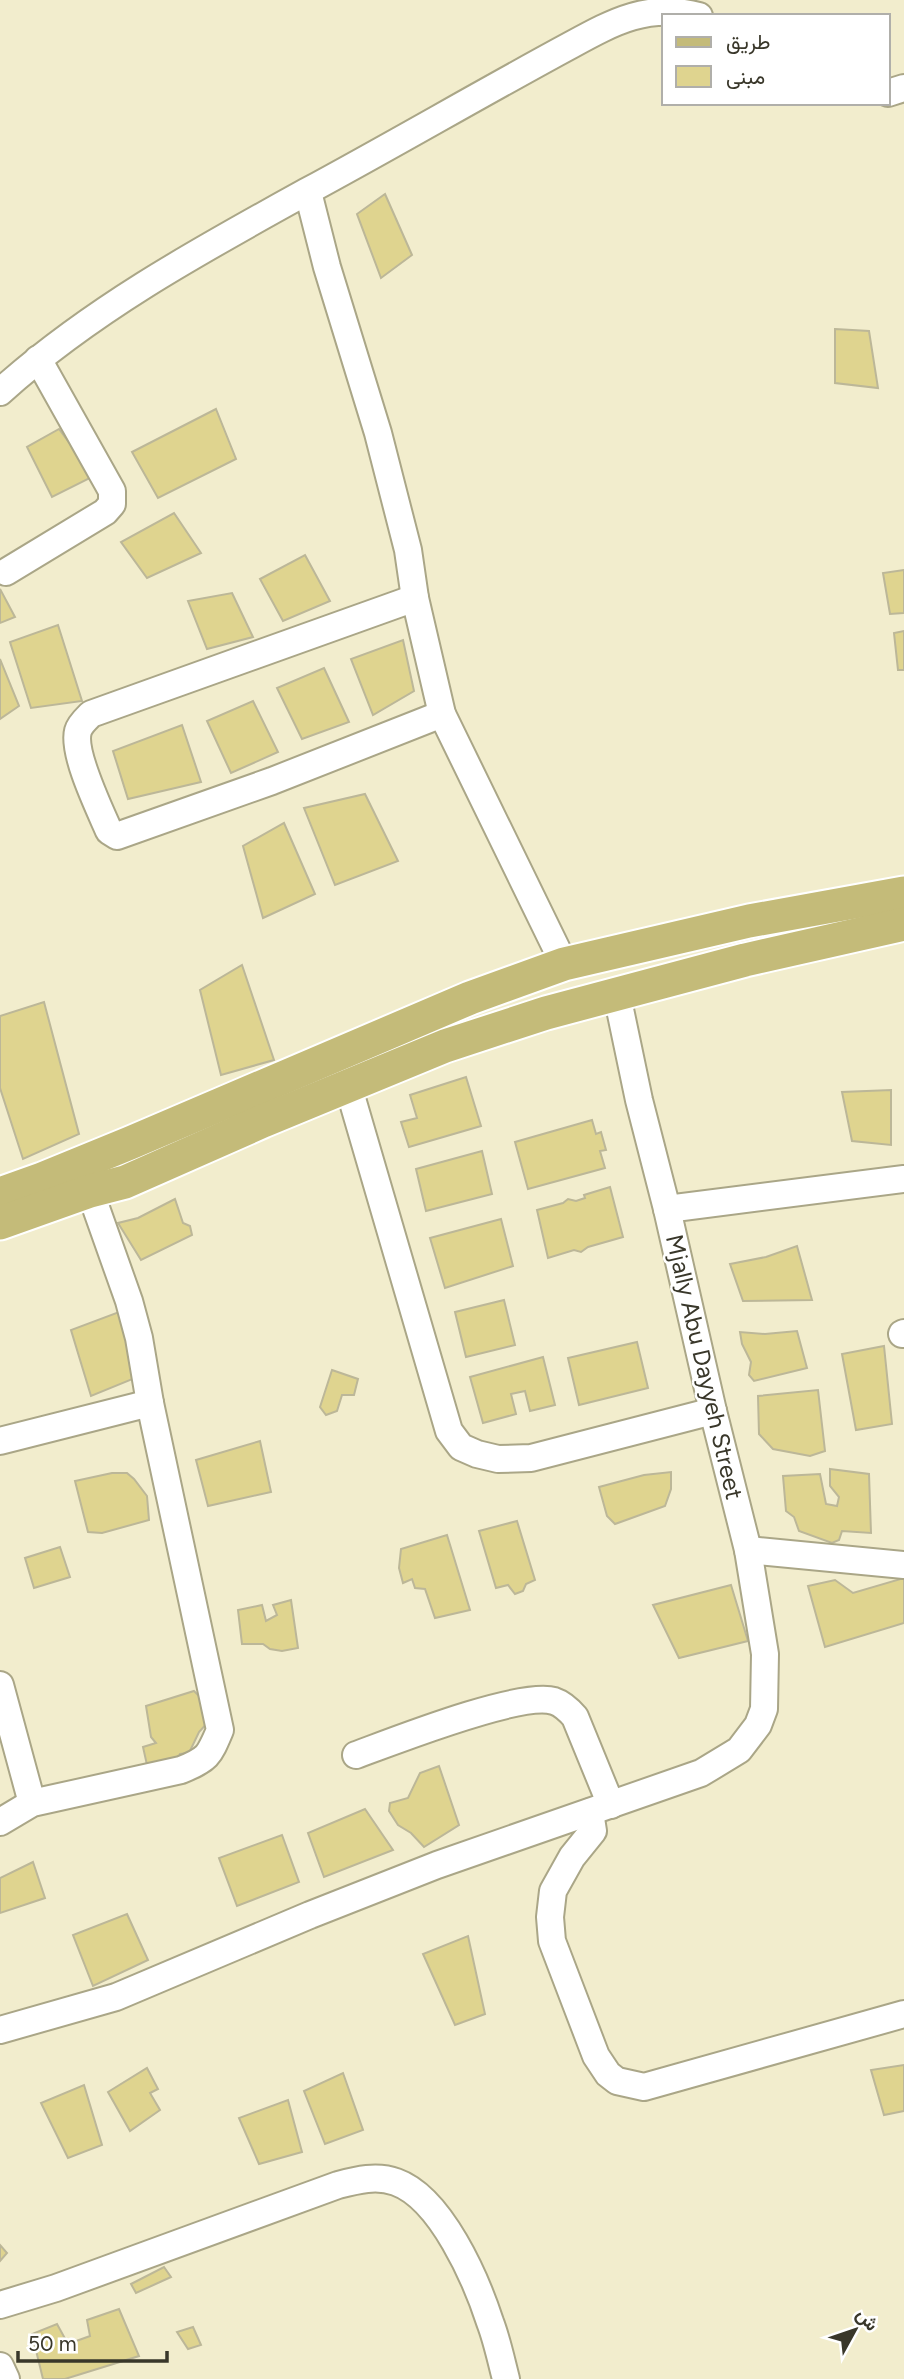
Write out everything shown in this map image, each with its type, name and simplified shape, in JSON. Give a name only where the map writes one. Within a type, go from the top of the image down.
[{"type":"main road","points":[[0,1194],[93,1159],[470,998],[564,964],[749,921],[904,893]]},
{"type":"main road","points":[[0,1223],[90,1191],[125,1182],[444,1046],[546,1013],[745,960],[904,924]]},
{"type":"street","points":[[0,392],[71,333],[117,302],[243,226],[479,95],[613,23],[651,11],[672,10],[690,14]]},
{"type":"street","points":[[308,192],[327,267],[378,433],[408,550],[415,598],[442,715],[564,964]]},
{"type":"street","points":[[6,572],[105,512],[112,504],[111,491],[38,359]]},
{"type":"street","points":[[415,598],[91,714],[78,728],[77,740],[88,781],[109,831],[117,836],[272,781],[442,715]]},
{"type":"street","name":"Mjally Abu Dayyeh Street","points":[[600,1809],[701,1773],[726,1760],[749,1739],[764,1709],[765,1654],[748,1549],[639,1100],[617,995]]},
{"type":"street","points":[[348,1085],[449,1431],[461,1447],[498,1459],[531,1458],[713,1411]]},
{"type":"street","points":[[667,1209],[904,1180]]},
{"type":"street","points":[[0,1822],[32,1803],[181,1770],[203,1761],[220,1730],[150,1403],[139,1338],[129,1301],[90,1191]]},
{"type":"street","points":[[0,1441],[150,1403]]},
{"type":"street","points":[[748,1549],[904,1565]]},
{"type":"street","points":[[0,1685],[32,1803]]},
{"type":"street","points":[[356,1755],[462,1717],[518,1703],[553,1701],[567,1708],[575,1717],[585,1738],[600,1809],[593,1831],[572,1857],[553,1891],[550,1917],[552,1941],[596,2056],[608,2074],[617,2081],[643,2087],[904,2014]]},
{"type":"street","points":[[0,2031],[116,1997],[310,1915],[437,1866],[600,1809]]},
{"type":"street","points":[[0,2305],[56,2288],[338,2185],[374,2178],[394,2181],[411,2189],[441,2223],[474,2281],[491,2323],[506,2379]]},
{"type":"street","points":[[0,2366],[6,2379]]},
{"type":"building","points":[[385,194],[412,255],[381,278],[357,214]]},
{"type":"building","points":[[835,329],[869,331],[878,388],[835,383]]},
{"type":"building","points":[[216,409],[236,459],[158,498],[132,452]]},
{"type":"building","points":[[59,429],[94,476],[52,497],[27,447]]},
{"type":"building","points":[[174,513],[201,553],[147,578],[121,542]]},
{"type":"building","points":[[305,555],[330,601],[283,621],[260,579]]},
{"type":"building","points":[[904,570],[904,613],[890,614],[883,573]]},
{"type":"building","points":[[0,589],[15,617],[0,623]]},
{"type":"building","points":[[232,593],[253,637],[207,649],[188,601]]},
{"type":"building","points":[[58,625],[82,701],[31,708],[10,642]]},
{"type":"building","points":[[904,631],[904,670],[898,670],[894,633]]},
{"type":"building","points":[[403,640],[414,691],[373,715],[351,659]]},
{"type":"building","points":[[0,659],[19,706],[0,719]]},
{"type":"building","points":[[324,668],[349,722],[302,739],[277,688]]},
{"type":"building","points":[[253,701],[278,752],[231,773],[207,721]]},
{"type":"building","points":[[182,725],[201,782],[128,799],[113,751]]},
{"type":"building","points":[[365,794],[398,861],[335,885],[304,808]]},
{"type":"building","points":[[284,823],[315,894],[263,918],[243,846]]},
{"type":"building","points":[[242,965],[274,1060],[221,1075],[200,990]]},
{"type":"building","points":[[44,1002],[79,1134],[23,1159],[0,1088],[0,1016]]},
{"type":"building","points":[[466,1077],[481,1126],[409,1147],[401,1122],[417,1118],[410,1095]]},
{"type":"building","points":[[891,1090],[891,1145],[852,1141],[842,1092]]},
{"type":"building","points":[[592,1120],[596,1134],[601,1132],[606,1150],[600,1151],[605,1168],[528,1189],[515,1142]]},
{"type":"building","points":[[482,1151],[492,1194],[426,1211],[416,1169]]},
{"type":"building","points":[[610,1187],[623,1237],[588,1247],[581,1252],[574,1250],[548,1258],[537,1210],[568,1199],[576,1201],[585,1198],[584,1195]]},
{"type":"building","points":[[175,1199],[183,1223],[190,1226],[192,1235],[141,1260],[118,1223],[138,1218]]},
{"type":"building","points":[[501,1219],[513,1266],[445,1288],[430,1238]]},
{"type":"building","points":[[797,1246],[812,1300],[743,1301],[730,1264],[766,1257]]},
{"type":"building","points":[[504,1300],[515,1345],[466,1357],[455,1312]]},
{"type":"building","points":[[127,1309],[140,1376],[91,1396],[71,1330]]},
{"type":"building","points":[[797,1331],[807,1368],[754,1381],[749,1375],[751,1362],[742,1344],[740,1332],[765,1334]]},
{"type":"building","points":[[637,1342],[648,1388],[579,1405],[568,1358]]},
{"type":"building","points":[[884,1346],[892,1424],[856,1430],[842,1354]]},
{"type":"building","points":[[543,1357],[555,1405],[530,1411],[525,1391],[511,1394],[516,1414],[483,1423],[470,1377]]},
{"type":"building","points":[[332,1370],[358,1379],[354,1395],[342,1395],[337,1411],[326,1415],[320,1407]]},
{"type":"building","points":[[818,1390],[825,1451],[810,1456],[773,1449],[759,1434],[758,1396]]},
{"type":"building","points":[[260,1441],[271,1492],[208,1506],[196,1460]]},
{"type":"building","points":[[830,1469],[869,1474],[871,1533],[842,1531],[839,1540],[832,1543],[799,1531],[794,1517],[786,1511],[783,1476],[820,1474],[826,1504],[837,1506],[839,1497],[830,1486]]},
{"type":"building","points":[[671,1472],[671,1489],[665,1506],[615,1524],[607,1516],[599,1487],[644,1475]]},
{"type":"building","points":[[112,1473],[127,1473],[134,1479],[147,1496],[149,1520],[102,1533],[88,1532],[75,1481]]},
{"type":"building","points":[[517,1521],[535,1580],[526,1584],[523,1591],[515,1594],[508,1585],[496,1588],[479,1531]]},
{"type":"building","points":[[447,1535],[470,1610],[435,1618],[425,1589],[415,1588],[412,1579],[403,1583],[399,1568],[401,1549]]},
{"type":"building","points":[[60,1547],[70,1577],[34,1588],[25,1558]]},
{"type":"building","points":[[904,1578],[904,1623],[825,1647],[808,1586],[835,1580],[853,1593]]},
{"type":"building","points":[[731,1585],[748,1641],[679,1658],[653,1605]]},
{"type":"building","points":[[291,1600],[298,1648],[282,1651],[270,1649],[263,1644],[242,1644],[238,1610],[262,1605],[266,1621],[277,1615],[273,1605]]},
{"type":"building","points":[[194,1691],[202,1699],[210,1720],[199,1732],[189,1753],[180,1754],[175,1767],[149,1774],[143,1747],[156,1743],[151,1737],[146,1706]]},
{"type":"building","points":[[439,1766],[459,1825],[424,1847],[411,1833],[398,1825],[389,1811],[390,1803],[408,1798],[420,1773]]},
{"type":"building","points":[[365,1809],[393,1850],[324,1877],[308,1833]]},
{"type":"building","points":[[282,1835],[299,1882],[237,1906],[219,1858]]},
{"type":"building","points":[[33,1862],[45,1898],[0,1913],[0,1878]]},
{"type":"building","points":[[127,1914],[148,1960],[93,1986],[73,1935]]},
{"type":"building","points":[[468,1936],[485,2014],[455,2025],[423,1954]]},
{"type":"building","points":[[904,2065],[904,2111],[884,2115],[871,2070]]},
{"type":"building","points":[[147,2068],[158,2089],[150,2093],[160,2110],[130,2131],[108,2092]]},
{"type":"building","points":[[343,2073],[363,2130],[325,2144],[304,2091]]},
{"type":"building","points":[[84,2085],[102,2145],[68,2158],[41,2103]]},
{"type":"building","points":[[288,2100],[302,2152],[259,2164],[239,2118]]},
{"type":"building","points":[[0,2245],[7,2253],[0,2261]]},
{"type":"building","points":[[164,2267],[171,2277],[136,2293],[131,2284]]},
{"type":"building","points":[[119,2309],[139,2356],[65,2379],[43,2379],[32,2334],[57,2324],[68,2344],[90,2336],[87,2320]]},
{"type":"building","points":[[193,2327],[201,2345],[188,2349],[177,2332]]}]
